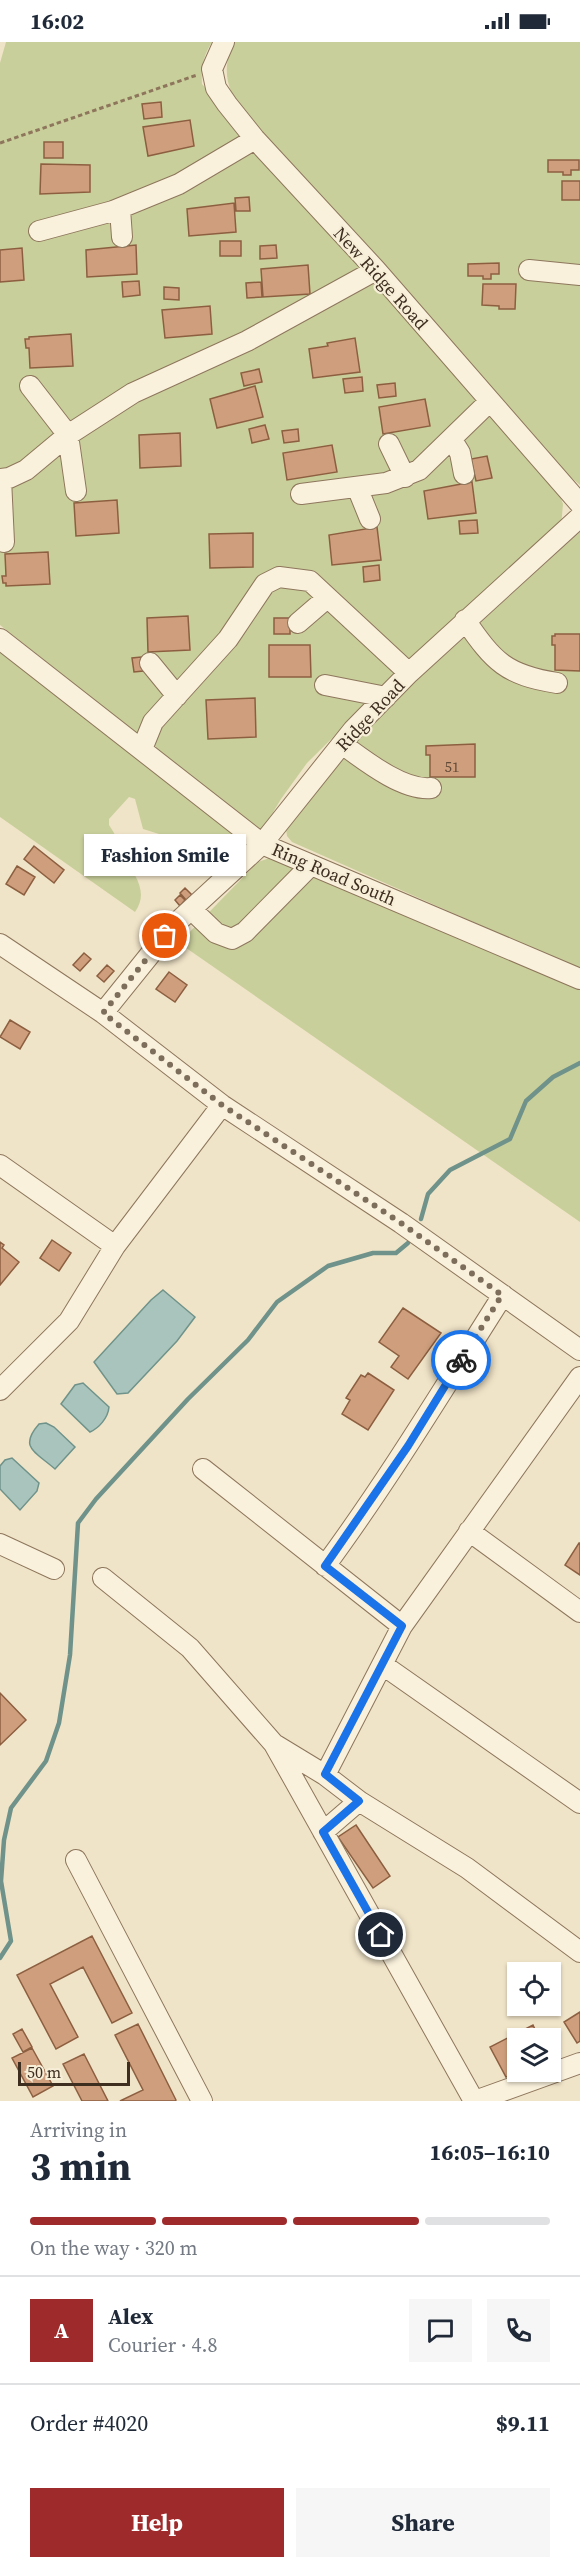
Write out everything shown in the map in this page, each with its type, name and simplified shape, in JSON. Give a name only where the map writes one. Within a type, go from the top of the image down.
[{"type":"street","points":[[212,69],[224,42]]},
{"type":"street","name":"New Ridge Road","points":[[212,69],[216,88],[255,139],[376,270],[580,504]]},
{"type":"street","points":[[39,231],[120,209],[178,184],[255,139]]},
{"type":"street","points":[[120,209],[122,237]]},
{"type":"street","points":[[4,542],[0,479],[9,478],[26,470],[68,435],[133,393],[246,341],[376,270]]},
{"type":"street","points":[[530,270],[580,275]]},
{"type":"street","points":[[30,386],[68,435],[76,491]]},
{"type":"street","points":[[301,494],[386,483],[405,477],[419,470],[490,401]]},
{"type":"street","points":[[452,440],[460,453],[464,474]]},
{"type":"street","points":[[389,444],[405,477]]},
{"type":"street","points":[[357,487],[370,519]]},
{"type":"street","name":"Ridge Road","points":[[103,1013],[169,930],[262,844],[342,744],[409,673],[465,620],[578,523]]},
{"type":"street","points":[[142,749],[153,722],[228,639],[265,584],[279,577],[293,577],[309,581],[409,673]]},
{"type":"street","points":[[298,623],[327,598]]},
{"type":"street","points":[[465,620],[488,654],[514,672],[529,679],[557,683]]},
{"type":"street","name":"Ring Road South","points":[[0,639],[262,844],[580,979]]},
{"type":"street","points":[[150,663],[177,696]]},
{"type":"street","points":[[326,685],[386,697]]},
{"type":"street","points":[[342,744],[409,786],[431,788]]},
{"type":"street","points":[[192,910],[216,933],[232,939],[245,932],[311,864]]},
{"type":"street","points":[[0,944],[103,1013],[222,1105],[401,1223],[580,1350]]},
{"type":"street","points":[[0,1390],[69,1321],[115,1246],[222,1105]]},
{"type":"street","points":[[0,1166],[115,1246]]},
{"type":"street","points":[[325,1566],[408,1446],[502,1295]]},
{"type":"street","points":[[325,1774],[402,1626],[580,1377]]},
{"type":"street","points":[[203,1469],[402,1626]]},
{"type":"street","points":[[469,1531],[580,1612]]},
{"type":"street","points":[[0,1544],[54,1569]]},
{"type":"street","points":[[103,1578],[190,1648],[274,1744],[475,2101],[580,2063]]},
{"type":"street","points":[[383,1665],[580,1803]]},
{"type":"street","points":[[274,1744],[325,1774],[359,1801],[467,1868],[580,1952]]},
{"type":"street","points":[[323,1832],[359,1801]]},
{"type":"street","points":[[76,1860],[202,2101]]},
{"type":"path","points":[[0,143],[212,69]]},
{"type":"green space","points":[[6,42],[212,42],[203,62],[202,84],[359,262],[364,275],[376,283],[559,493],[563,504],[561,527],[414,657],[307,763],[263,829],[259,829],[233,810],[0,625],[0,63]]},
{"type":"green space","points":[[235,42],[580,42],[580,485],[563,471],[244,113],[233,97],[228,79],[228,61]]},
{"type":"green space","points":[[580,532],[580,969],[292,842],[287,836],[286,829],[355,736]]},
{"type":"green space","points":[[0,647],[237,836],[239,845],[237,858],[218,873],[209,865],[196,863],[194,849],[188,843],[143,829],[135,799],[129,797],[109,819],[109,825],[138,883],[141,897],[135,912],[0,817]]},
{"type":"green space","points":[[275,856],[580,989],[580,1222],[179,943],[258,862]]},
{"type":"water","points":[[163,1290],[195,1317],[177,1341],[128,1393],[117,1394],[94,1362]]},
{"type":"water","points":[[83,1383],[109,1407],[103,1422],[90,1432],[61,1404],[75,1385]]},
{"type":"water","points":[[46,1423],[54,1427],[75,1447],[55,1469],[36,1454],[30,1444],[33,1432],[39,1424]]},
{"type":"water","points":[[12,1458],[39,1483],[37,1491],[20,1510],[0,1489],[0,1466],[5,1460]]},
{"type":"building","points":[[161,102],[162,117],[144,119],[142,104]]},
{"type":"building","points":[[190,120],[194,146],[148,156],[143,127]]},
{"type":"building","points":[[44,142],[63,142],[63,158],[44,158]]},
{"type":"building","points":[[548,160],[579,160],[579,170],[571,170],[571,175],[563,175],[563,172],[548,172]]},
{"type":"building","points":[[41,164],[90,165],[90,192],[40,194]]},
{"type":"building","points":[[562,181],[580,181],[580,200],[562,200]]},
{"type":"building","points":[[249,197],[250,211],[236,211],[235,198]]},
{"type":"building","points":[[234,203],[236,232],[189,236],[187,209]]},
{"type":"building","points":[[220,241],[241,241],[241,256],[220,256]]},
{"type":"building","points":[[136,245],[137,274],[87,277],[86,250]]},
{"type":"building","points":[[276,245],[277,258],[260,259],[260,246]]},
{"type":"building","points":[[22,248],[24,280],[0,282],[0,250]]},
{"type":"building","points":[[499,263],[499,274],[491,274],[491,279],[483,279],[483,276],[468,276],[468,264]]},
{"type":"building","points":[[308,265],[310,294],[263,297],[261,269]]},
{"type":"building","points":[[139,281],[140,295],[123,297],[122,282]]},
{"type":"building","points":[[261,282],[262,297],[247,298],[246,283]]},
{"type":"building","points":[[483,284],[516,284],[515,309],[499,309],[499,306],[482,305]]},
{"type":"building","points":[[164,287],[179,288],[179,300],[164,299]]},
{"type":"building","points":[[210,306],[212,334],[165,338],[162,310]]},
{"type":"building","points":[[71,334],[73,366],[30,368],[29,348],[26,348],[25,339]]},
{"type":"building","points":[[355,338],[360,372],[313,378],[309,349]]},
{"type":"building","points":[[259,369],[262,382],[244,386],[241,373]]},
{"type":"building","points":[[362,377],[363,391],[345,393],[343,379]]},
{"type":"building","points":[[395,383],[396,396],[379,398],[377,385]]},
{"type":"building","points":[[255,386],[263,417],[217,428],[210,399]]},
{"type":"building","points":[[425,399],[430,426],[383,434],[379,407]]},
{"type":"building","points":[[265,425],[269,439],[252,443],[249,429]]},
{"type":"building","points":[[298,429],[299,441],[284,443],[282,431]]},
{"type":"building","points":[[180,433],[181,466],[140,468],[139,435]]},
{"type":"building","points":[[332,445],[337,472],[287,480],[283,453]]},
{"type":"building","points":[[487,456],[492,478],[476,481],[471,459]]},
{"type":"building","points":[[472,482],[476,513],[428,519],[424,491]]},
{"type":"building","points":[[117,500],[119,533],[76,536],[74,503]]},
{"type":"building","points":[[477,520],[478,533],[460,534],[459,521]]},
{"type":"building","points":[[377,527],[381,560],[332,565],[329,535]]},
{"type":"building","points":[[253,533],[253,567],[210,568],[209,534]]},
{"type":"building","points":[[48,552],[50,584],[6,586],[6,583],[3,583],[2,576],[6,576],[5,554]]},
{"type":"building","points":[[379,565],[380,580],[364,582],[363,567]]},
{"type":"building","points":[[188,616],[190,650],[148,652],[147,618]]},
{"type":"building","points":[[274,618],[290,618],[290,634],[274,634]]},
{"type":"building","points":[[580,634],[580,671],[555,670],[555,645],[552,645],[552,636]]},
{"type":"building","points":[[269,645],[310,645],[311,677],[269,677]]},
{"type":"building","points":[[141,657],[143,671],[134,672],[132,658]]},
{"type":"building","points":[[255,698],[256,737],[208,739],[206,700]]},
{"type":"building","points":[[475,744],[475,777],[430,777],[430,755],[426,755],[426,746]]},
{"type":"building","points":[[128,836],[139,838],[135,853],[124,850]]},
{"type":"building","points":[[140,838],[185,847],[181,864],[170,861],[169,866],[152,863],[153,858],[137,854]]},
{"type":"building","points":[[34,846],[64,870],[54,883],[24,859]]},
{"type":"building","points":[[17,866],[35,877],[24,895],[6,884]]},
{"type":"building","points":[[185,888],[192,895],[186,900],[180,893]]},
{"type":"building","points":[[180,895],[185,900],[180,906],[175,900]]},
{"type":"building","points":[[161,915],[181,931],[173,942],[152,926]]},
{"type":"building","points":[[84,953],[91,959],[80,971],[73,965]]},
{"type":"building","points":[[107,965],[114,971],[104,982],[97,976]]},
{"type":"building","points":[[169,972],[187,985],[175,1002],[156,989]]},
{"type":"building","points":[[10,1020],[30,1032],[20,1049],[0,1037]]},
{"type":"building","points":[[52,1240],[71,1253],[59,1271],[40,1258]]},
{"type":"building","points":[[0,1242],[4,1245],[2,1248],[19,1262],[0,1285]]},
{"type":"building","points":[[403,1308],[441,1333],[408,1379],[391,1367],[399,1356],[379,1342]]},
{"type":"building","points":[[368,1373],[394,1390],[368,1430],[342,1414],[350,1400],[346,1398],[361,1375],[365,1377]]},
{"type":"building","points":[[580,1543],[580,1575],[565,1565]]},
{"type":"building","points":[[0,1693],[26,1720],[0,1745]]},
{"type":"building","points":[[356,1825],[390,1876],[373,1888],[338,1837]]},
{"type":"building","points":[[92,1936],[132,2013],[112,2023],[83,1967],[50,1984],[78,2037],[56,2049],[17,1975]]},
{"type":"building","points":[[580,2012],[580,2041],[577,2043],[564,2022]]},
{"type":"building","points":[[138,2024],[175,2101],[120,2101],[143,2090],[115,2035]]},
{"type":"building","points":[[22,2029],[32,2047],[23,2052],[13,2034]]},
{"type":"building","points":[[507,2038],[507,2077],[506,2077],[490,2047]]},
{"type":"building","points":[[32,2048],[53,2086],[33,2097],[12,2058]]},
{"type":"building","points":[[84,2054],[108,2101],[82,2101],[63,2064]]},
{"type":"waterway","points":[[421,1219],[428,1194],[450,1170],[510,1139],[526,1101],[553,1077],[580,1063]]},
{"type":"waterway","points":[[0,1958],[11,1941],[1,1881],[4,1840],[11,1808],[46,1761],[59,1723],[70,1655],[78,1523],[96,1499],[188,1399],[248,1340],[277,1302],[328,1266],[373,1253],[396,1253],[408,1243]]},
{"type":"way so far","points":[[165,936],[103,1013],[222,1105],[401,1223],[502,1295],[461,1360]]},
{"type":"place","name":"Fashion Smile","points":[[165,936]]},
{"type":"route","points":[[381,1935],[323,1832],[359,1801],[325,1774],[402,1626],[325,1566],[357,1523],[408,1446],[461,1360]]}]
